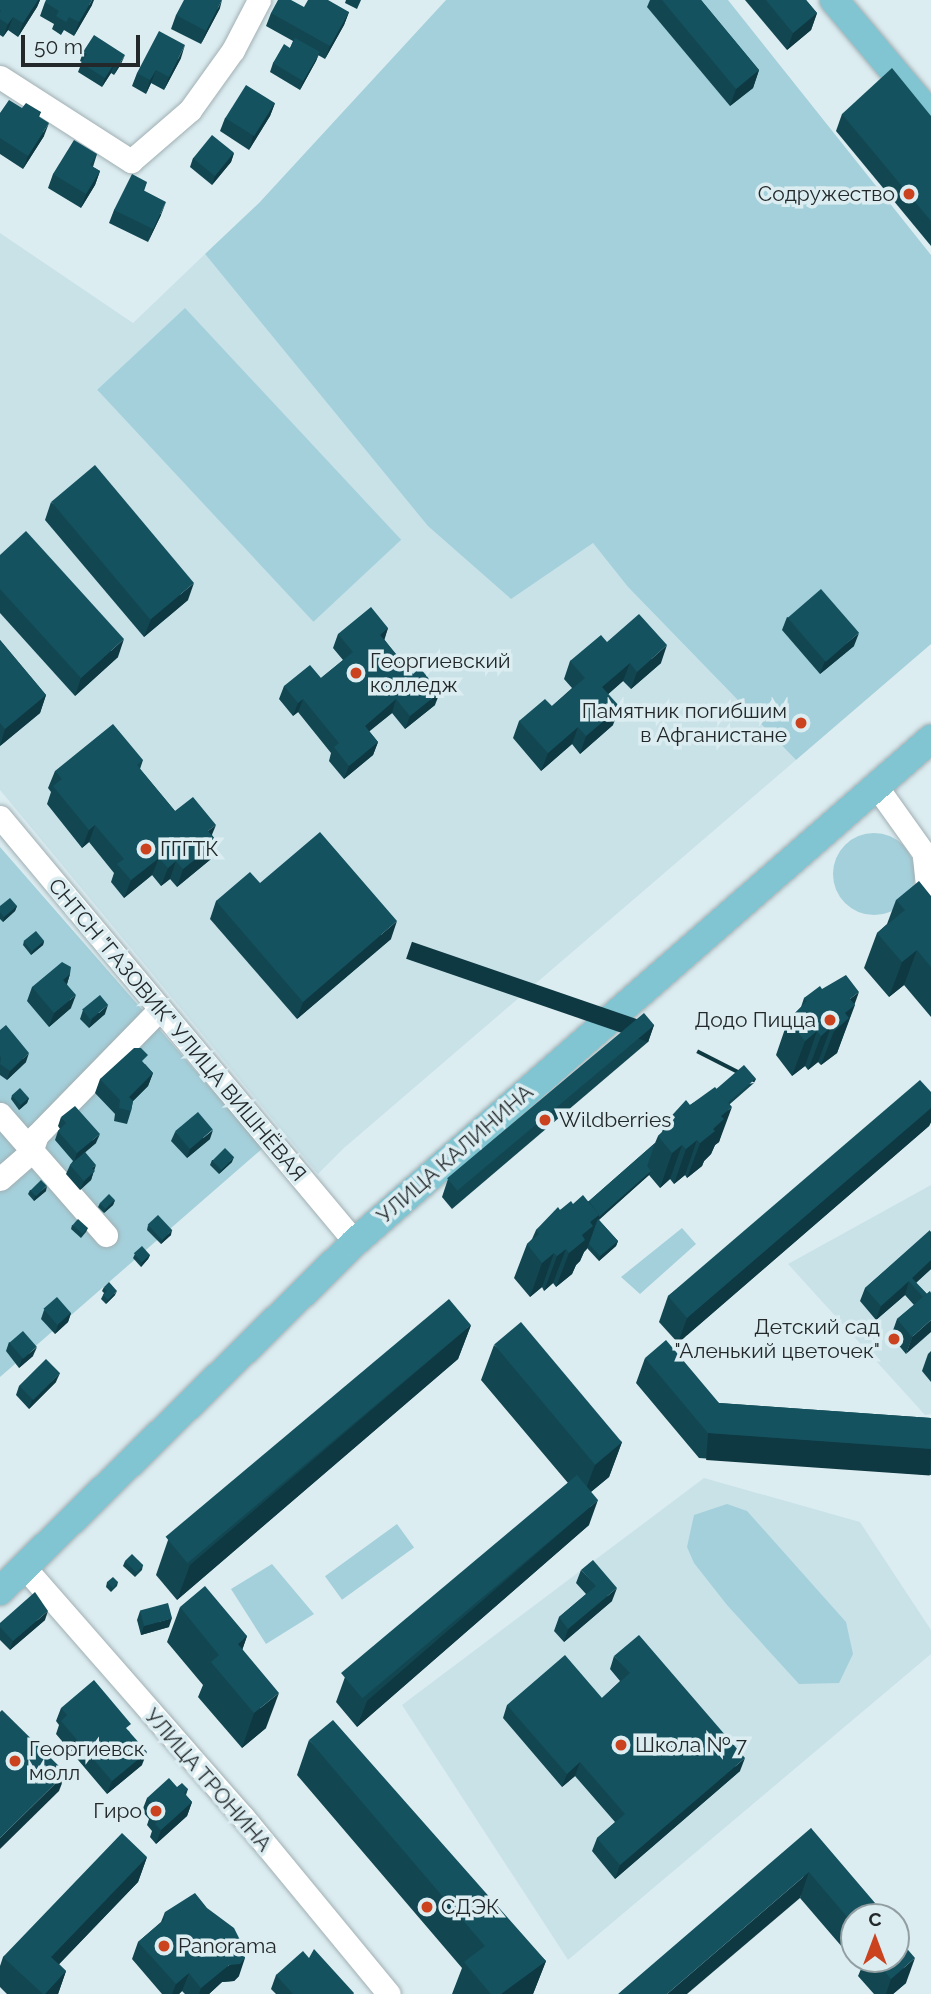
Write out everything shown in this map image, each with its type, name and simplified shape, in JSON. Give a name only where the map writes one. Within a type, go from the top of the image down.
[{"type":"main road","points":[[834,0],[931,115]]},
{"type":"main road","name":"УЛИЦА КАЛИНИНА","points":[[0,1591],[355,1242],[931,739]]},
{"type":"street","points":[[0,76],[131,161],[190,110],[233,50],[259,0]]},
{"type":"street","points":[[876,786],[928,860],[927,888],[931,892]]},
{"type":"street","name":"СНТСН \"ГАЗОВИК\" УЛИЦА ВИШНЁВАЯ","points":[[0,817],[355,1242]]},
{"type":"street","points":[[0,1179],[31,1152],[37,1135],[160,1009]]},
{"type":"street","points":[[0,1114],[106,1235]]},
{"type":"street","name":"УЛИЦА ТРОНИНА","points":[[25,1568],[243,1818],[389,1994]]},
{"type":"shaded area","points":[[446,0],[728,0],[931,255],[931,644],[796,760],[628,587],[593,543],[511,599],[428,526],[205,254],[259,203]]},
{"type":"shaded area","name":"Георгиевский колледж","points":[[0,233],[133,323],[205,254],[428,525],[530,463],[628,587],[796,760],[344,1148],[318,1174],[0,790]]},
{"type":"shaded area","points":[[185,308],[401,540],[313,622],[97,390]]},
{"type":"shaded area","points":[[874,833],[890,836],[903,845],[912,858],[915,874],[912,890],[903,903],[890,912],[874,915],[858,912],[845,903],[836,890],[833,874],[836,858],[845,845],[858,836]]},
{"type":"shaded area","points":[[0,847],[263,1148],[0,1377]]},
{"type":"shaded area","name":"Детский сад \"Аленький цветочек\"","points":[[931,1185],[931,1414],[925,1415],[788,1264]]},
{"type":"shaded area","points":[[682,1228],[696,1244],[640,1294],[621,1277]]},
{"type":"shaded area","points":[[704,1478],[860,1522],[931,1630],[931,1654],[568,1960],[402,1705]]},
{"type":"shaded area","points":[[727,1504],[747,1511],[846,1622],[853,1654],[839,1683],[799,1684],[727,1605],[694,1563],[687,1547],[694,1515]]},
{"type":"shaded area","points":[[397,1524],[414,1547],[342,1600],[325,1576]]},
{"type":"shaded area","points":[[272,1564],[314,1614],[266,1644],[231,1589]]},
{"type":"building","points":[[0,0],[38,0],[23,23],[13,17],[8,24],[0,19]]},
{"type":"building","points":[[92,0],[79,22],[69,17],[66,22],[56,16],[59,11],[45,2]]},
{"type":"building","points":[[184,0],[222,0],[206,31],[176,15]]},
{"type":"building","points":[[278,0],[291,0],[304,7],[308,0],[328,0],[349,12],[330,46],[271,13]]},
{"type":"building","points":[[662,0],[701,0],[759,70],[736,89]]},
{"type":"building","points":[[766,0],[806,0],[817,13],[793,33]]},
{"type":"building","points":[[159,31],[185,45],[169,77],[156,70],[150,80],[137,73]]},
{"type":"building","points":[[94,35],[125,55],[118,66],[114,64],[105,78],[81,63],[87,54],[83,52]]},
{"type":"building","points":[[295,38],[320,52],[303,81],[273,63],[284,44],[290,48]]},
{"type":"building","name":"Содружество","points":[[892,68],[931,116],[931,221],[842,114]]},
{"type":"building","points":[[246,85],[275,103],[254,136],[225,118]]},
{"type":"building","points":[[9,100],[22,108],[26,103],[41,112],[38,116],[49,123],[28,156],[0,138],[0,113]]},
{"type":"building","points":[[212,135],[234,153],[215,176],[193,158]]},
{"type":"building","points":[[74,140],[97,154],[90,165],[100,171],[86,194],[53,174]]},
{"type":"building","points":[[132,174],[147,182],[143,190],[166,202],[153,229],[114,210]]},
{"type":"building","points":[[95,465],[194,583],[150,620],[51,502]]},
{"type":"building","points":[[26,531],[124,639],[81,678],[0,589],[0,555]]},
{"type":"building","points":[[821,589],[859,633],[826,662],[788,618]]},
{"type":"building","points":[[371,607],[388,628],[380,635],[413,674],[420,668],[440,692],[410,716],[396,699],[365,726],[378,742],[349,766],[334,747],[339,743],[303,699],[298,703],[284,686],[310,665],[321,678],[353,652],[338,634]]},
{"type":"building","points":[[639,614],[667,645],[637,672],[630,663],[602,687],[620,707],[586,736],[578,727],[548,753],[519,721],[545,699],[552,706],[585,678],[570,661],[601,635],[607,642]]},
{"type":"building","points":[[0,640],[46,695],[5,729],[0,723]]},
{"type":"building","points":[[113,724],[143,760],[137,765],[175,811],[193,797],[216,825],[208,831],[217,842],[183,869],[176,861],[168,868],[159,858],[131,880],[117,864],[124,859],[95,825],[89,830],[53,786],[62,779],[55,771]]},
{"type":"building","points":[[320,832],[397,921],[303,1002],[216,901],[250,872],[260,883]]},
{"type":"building","points":[[919,881],[931,896],[931,967],[917,950],[902,962],[877,933],[905,910],[896,900]]},
{"type":"building","points":[[10,898],[17,906],[4,917],[0,906]]},
{"type":"building","points":[[36,931],[44,941],[32,951],[24,941]]},
{"type":"building","points":[[62,962],[71,967],[70,974],[63,980],[76,995],[54,1013],[32,987]]},
{"type":"building","points":[[846,975],[859,992],[850,999],[855,1005],[845,1013],[849,1018],[834,1031],[831,1027],[821,1036],[817,1031],[805,1041],[788,1020],[807,1001],[804,998],[820,986],[822,989]]},
{"type":"building","points":[[100,995],[108,1005],[90,1020],[82,1009]]},
{"type":"building","points":[[644,1013],[654,1025],[457,1190],[447,1178]]},
{"type":"building","points":[[6,1025],[29,1053],[10,1071],[0,1064],[0,1030]]},
{"type":"building","points":[[134,1048],[141,1048],[148,1055],[142,1061],[153,1073],[129,1097],[133,1101],[131,1111],[119,1108],[120,1100],[100,1079]]},
{"type":"building","points":[[744,1065],[756,1079],[728,1103],[716,1089]]},
{"type":"building","points":[[920,1080],[931,1092],[931,1108],[687,1318],[668,1296]]},
{"type":"building","points":[[715,1087],[732,1107],[721,1116],[724,1119],[713,1129],[715,1131],[700,1143],[697,1140],[686,1149],[682,1145],[672,1153],[658,1136],[668,1127],[665,1123],[686,1100],[690,1105]]},
{"type":"building","points":[[20,1088],[29,1098],[21,1105],[12,1095]]},
{"type":"building","points":[[75,1106],[100,1134],[77,1153],[58,1131],[66,1123],[61,1117]]},
{"type":"building","points":[[198,1112],[213,1130],[190,1149],[175,1131]]},
{"type":"building","points":[[655,1143],[647,1166],[651,1171],[599,1217],[589,1201]]},
{"type":"building","points":[[225,1148],[234,1157],[221,1170],[212,1161]]},
{"type":"building","points":[[85,1152],[96,1165],[92,1168],[95,1171],[84,1181],[70,1165]]},
{"type":"building","points":[[41,1180],[47,1186],[36,1196],[30,1191]]},
{"type":"building","points":[[109,1194],[115,1200],[105,1209],[100,1203]]},
{"type":"building","points":[[583,1195],[599,1215],[590,1222],[593,1226],[582,1235],[585,1240],[569,1253],[566,1249],[557,1256],[554,1253],[542,1263],[527,1244],[539,1234],[536,1230],[558,1207],[560,1210],[571,1201],[573,1204]]},
{"type":"building","points":[[158,1215],[172,1230],[162,1240],[148,1225]]},
{"type":"building","points":[[78,1219],[88,1228],[82,1234],[73,1225]]},
{"type":"building","points":[[598,1219],[618,1241],[600,1256],[589,1244]]},
{"type":"building","points":[[930,1230],[931,1260],[912,1278],[927,1294],[923,1297],[909,1281],[881,1306],[865,1288]]},
{"type":"building","points":[[142,1246],[150,1255],[142,1262],[134,1253]]},
{"type":"building","points":[[109,1282],[117,1291],[108,1300],[103,1295],[107,1291],[104,1287]]},
{"type":"building","points":[[930,1291],[931,1320],[912,1337],[897,1319]]},
{"type":"building","points":[[57,1297],[71,1313],[57,1325],[43,1309]]},
{"type":"building","points":[[449,1299],[471,1325],[187,1563],[166,1537]]},
{"type":"building","points":[[521,1322],[622,1442],[595,1465],[494,1344]]},
{"type":"building","points":[[23,1331],[37,1347],[23,1359],[9,1343]]},
{"type":"building","points":[[666,1340],[719,1403],[931,1418],[931,1449],[708,1433],[645,1358]]},
{"type":"building","points":[[46,1359],[60,1373],[33,1400],[19,1386]]},
{"type":"building","points":[[577,1475],[598,1500],[362,1698],[341,1673]]},
{"type":"building","points":[[132,1554],[143,1565],[136,1572],[125,1561]]},
{"type":"building","points":[[593,1560],[617,1588],[568,1629],[559,1617],[596,1586],[581,1570]]},
{"type":"building","points":[[113,1577],[118,1582],[113,1588],[107,1582]]},
{"type":"building","points":[[205,1586],[247,1636],[238,1644],[279,1693],[254,1713],[211,1662],[219,1655],[180,1607]]},
{"type":"building","points":[[35,1592],[48,1611],[13,1641],[0,1627],[0,1623]]},
{"type":"building","points":[[168,1603],[172,1618],[144,1626],[140,1611]]},
{"type":"building","name":"Школа № 7","points":[[639,1635],[745,1758],[620,1865],[597,1838],[625,1814],[580,1762],[567,1774],[507,1705],[565,1655],[602,1698],[630,1673],[614,1656]]},
{"type":"building","points":[[94,1680],[131,1724],[126,1728],[147,1752],[112,1781],[61,1721],[67,1715],[61,1708]]},
{"type":"building","name":"Георгиевск молл","points":[[2,1710],[66,1773],[0,1838],[0,1712]]},
{"type":"building","points":[[333,1720],[546,1961],[501,1994],[491,1994],[464,1962],[485,1946],[309,1740]]},
{"type":"building","points":[[169,1778],[177,1787],[182,1783],[188,1789],[184,1793],[192,1802],[161,1830],[155,1824],[159,1820],[152,1812],[156,1808],[147,1798]]},
{"type":"building","points":[[811,1828],[875,1903],[840,1903],[840,1909],[809,1872],[667,1994],[618,1994]]},
{"type":"building","points":[[122,1833],[147,1857],[51,1957],[66,1971],[43,1994],[3,1957]]},
{"type":"building","points":[[195,1893],[207,1908],[234,1928],[245,1950],[245,1958],[240,1964],[229,1965],[201,1988],[189,1973],[176,1984],[138,1942],[164,1920],[165,1912]]},
{"type":"building","points":[[314,1949],[353,1994],[293,1994],[276,1975],[303,1951],[309,1958]]},
{"type":"building","points":[[886,1973],[898,1973],[891,1979]]},
{"type":"place","name":"Содружество","points":[[909,194]]},
{"type":"place","name":"Георгиевский колледж","points":[[356,673]]},
{"type":"place","name":"Памятник погибшим в Афганистане","points":[[801,723]]},
{"type":"place","name":"ГГГТК","points":[[146,849]]},
{"type":"place","name":"Додо Пицца","points":[[830,1020]]},
{"type":"place","name":"Wildberries","points":[[545,1120]]},
{"type":"place","name":"Детский сад \"Аленький цветочек\"","points":[[894,1339]]},
{"type":"place","name":"Школа № 7","points":[[621,1745]]},
{"type":"place","name":"Георгиевск молл","points":[[15,1761]]},
{"type":"place","name":"Гиро","points":[[156,1811]]},
{"type":"place","name":"СДЭК","points":[[427,1907]]},
{"type":"place","name":"Panorama","points":[[164,1946]]}]
